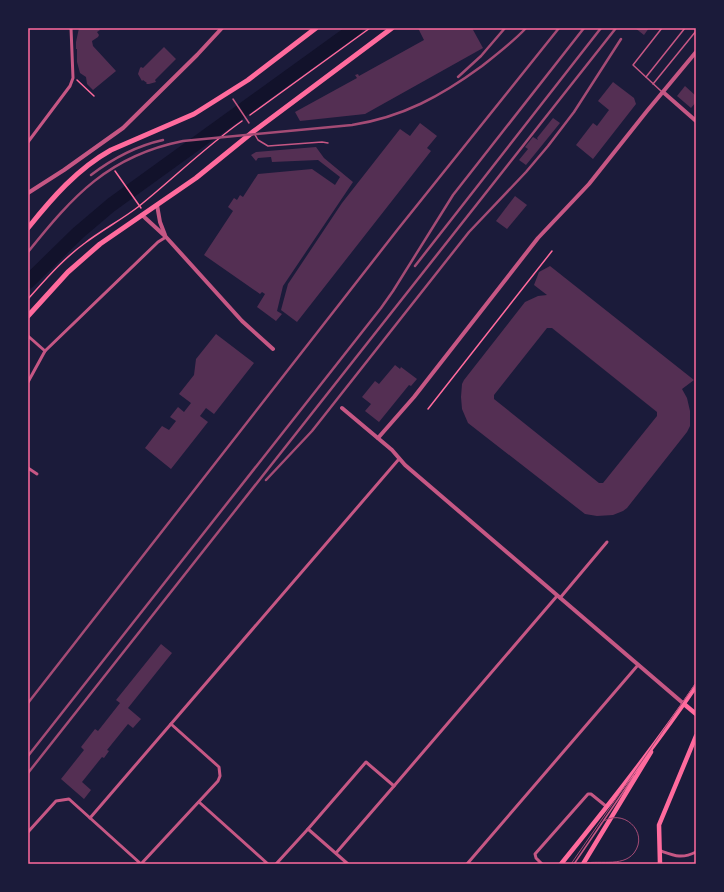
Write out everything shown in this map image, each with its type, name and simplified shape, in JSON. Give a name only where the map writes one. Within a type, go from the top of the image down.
[{"type":"main road","points":[[28,228],[70,180],[98,158],[111,150],[194,114],[248,80],[316,28]]},
{"type":"main road","points":[[28,316],[68,272],[100,244],[196,178],[254,131],[392,28]]},
{"type":"main road","points":[[561,864],[655,745],[696,686]]},
{"type":"main road","points":[[684,704],[696,714]]},
{"type":"main road","points":[[660,864],[660,825],[696,736]]},
{"type":"main road","points":[[583,864],[655,745]]},
{"type":"street","points":[[28,142],[70,86],[73,78],[71,28]]},
{"type":"street","points":[[28,193],[64,170],[123,128],[197,55],[222,28]]},
{"type":"street","points":[[378,438],[414,397],[538,238],[586,187],[696,52]]},
{"type":"street","points":[[663,92],[696,121]]},
{"type":"street","points":[[157,205],[160,222],[166,237]]},
{"type":"street","points":[[142,215],[166,237],[242,321],[273,349]]},
{"type":"street","points":[[28,382],[45,351],[158,242],[166,237]]},
{"type":"street","points":[[28,336],[45,351]]},
{"type":"street","points":[[342,408],[558,597],[684,704]]},
{"type":"street","points":[[90,818],[399,459]]},
{"type":"street","points":[[28,468],[36,474]]},
{"type":"street","points":[[336,853],[607,542]]},
{"type":"street","points":[[467,864],[638,665]]},
{"type":"street","points":[[28,832],[56,801],[69,799],[141,864],[218,781],[220,776],[219,767],[171,724]]},
{"type":"street","points":[[276,864],[366,762],[394,786]]},
{"type":"street","points":[[542,864],[536,858],[535,854],[588,794],[591,794],[607,806]]},
{"type":"street","points":[[199,802],[268,864]]},
{"type":"street","points":[[308,829],[348,864]]},
{"type":"street","points":[[660,852],[682,857],[696,852]]},
{"type":"lane","points":[[662,28],[633,65],[663,92]]},
{"type":"lane","points":[[646,77],[685,28]]},
{"type":"lane","points":[[654,84],[696,31]]},
{"type":"lane","points":[[233,99],[249,123]]},
{"type":"lane","points":[[254,131],[256,138],[261,143],[268,146],[322,142],[328,143]]},
{"type":"lane","points":[[574,864],[655,745]]},
{"type":"path","points":[[249,116],[370,28]]},
{"type":"path","points":[[73,78],[80,82],[94,96]]},
{"type":"path","points":[[28,299],[56,267],[99,233],[138,207],[226,133],[244,120]]},
{"type":"path","points":[[115,172],[141,208]]},
{"type":"path","points":[[428,408],[552,251]]},
{"type":"building","points":[[79,28],[98,28],[100,30],[97,32],[99,35],[98,37],[92,41],[93,46],[116,71],[93,90],[87,84],[86,77],[80,73],[77,62],[76,42]]},
{"type":"building","points":[[418,28],[472,28],[483,48],[365,114],[300,121],[295,112],[357,78],[355,75],[358,74],[359,76],[424,40]]},
{"type":"building","points":[[635,28],[649,28],[644,35]]},
{"type":"building","points":[[164,47],[176,59],[155,80],[156,82],[146,84],[147,83],[143,80],[142,81],[138,74],[140,68],[143,68]]},
{"type":"building","points":[[613,82],[634,98],[636,104],[593,159],[576,145],[593,123],[597,126],[609,110],[598,101]]},
{"type":"building","points":[[685,86],[696,96],[696,102],[691,108],[677,96]]},
{"type":"building","points":[[553,118],[560,123],[526,165],[519,160],[528,149],[525,147],[533,137],[538,140],[537,138]]},
{"type":"building","points":[[420,123],[437,136],[427,148],[431,151],[297,322],[281,310],[288,284],[342,203],[400,129],[410,136]]},
{"type":"building","points":[[316,147],[324,158],[353,182],[283,286],[277,311],[282,314],[276,321],[257,307],[265,294],[262,292],[260,294],[204,255],[233,211],[228,207],[234,198],[237,200],[240,195],[243,197],[258,174],[312,169],[335,185],[340,177],[318,160],[272,162],[271,157],[258,158],[256,161],[251,155],[256,152]]},
{"type":"building","points":[[515,196],[527,205],[507,229],[496,221]]},
{"type":"building","points":[[550,266],[694,380],[682,389],[687,398],[690,411],[690,426],[687,432],[627,508],[613,515],[597,516],[585,514],[468,423],[462,409],[461,397],[462,384],[464,380],[525,302],[538,296],[547,295],[534,285],[539,272]],"holes":[[[547,328],[552,328],[657,412],[657,416],[603,483],[599,483],[494,399],[494,395]]]},
{"type":"building","points":[[216,334],[254,363],[214,414],[206,408],[200,416],[208,422],[171,469],[145,448],[162,426],[169,430],[176,421],[170,417],[178,407],[184,412],[191,403],[179,394],[194,375],[196,359]]},
{"type":"building","points":[[395,365],[400,369],[401,367],[417,379],[411,386],[409,385],[379,422],[365,411],[371,404],[362,397],[375,381],[379,384]]},
{"type":"building","points":[[161,644],[172,653],[128,708],[141,719],[133,728],[128,724],[107,750],[109,751],[104,758],[102,757],[82,782],[91,790],[84,799],[61,779],[84,750],[81,747],[95,729],[98,731],[120,703],[116,700]]},
{"type":"waterway","points":[[28,282],[78,233],[111,205],[356,28]]},
{"type":"tram line","points":[[571,864],[696,683]]},
{"type":"tram line","points":[[581,864],[616,862],[623,860],[629,858],[634,853],[638,845],[639,837],[636,830],[625,819],[609,819],[601,823]]},
{"type":"railway","points":[[458,77],[481,56],[505,28]]},
{"type":"railway","points":[[28,252],[77,196],[94,181],[133,157],[157,148],[183,141],[352,125],[388,117],[421,104],[452,87],[482,66],[526,28]]},
{"type":"railway","points":[[28,703],[398,229],[559,28]]},
{"type":"railway","points":[[28,756],[381,308],[453,195],[584,28]]},
{"type":"railway","points":[[415,266],[601,28]]},
{"type":"railway","points":[[28,773],[616,28]]},
{"type":"railway","points":[[266,480],[312,431],[469,232],[526,172],[548,146],[574,112],[621,39]]},
{"type":"railway","points":[[91,175],[125,154],[143,146],[163,140]]}]
